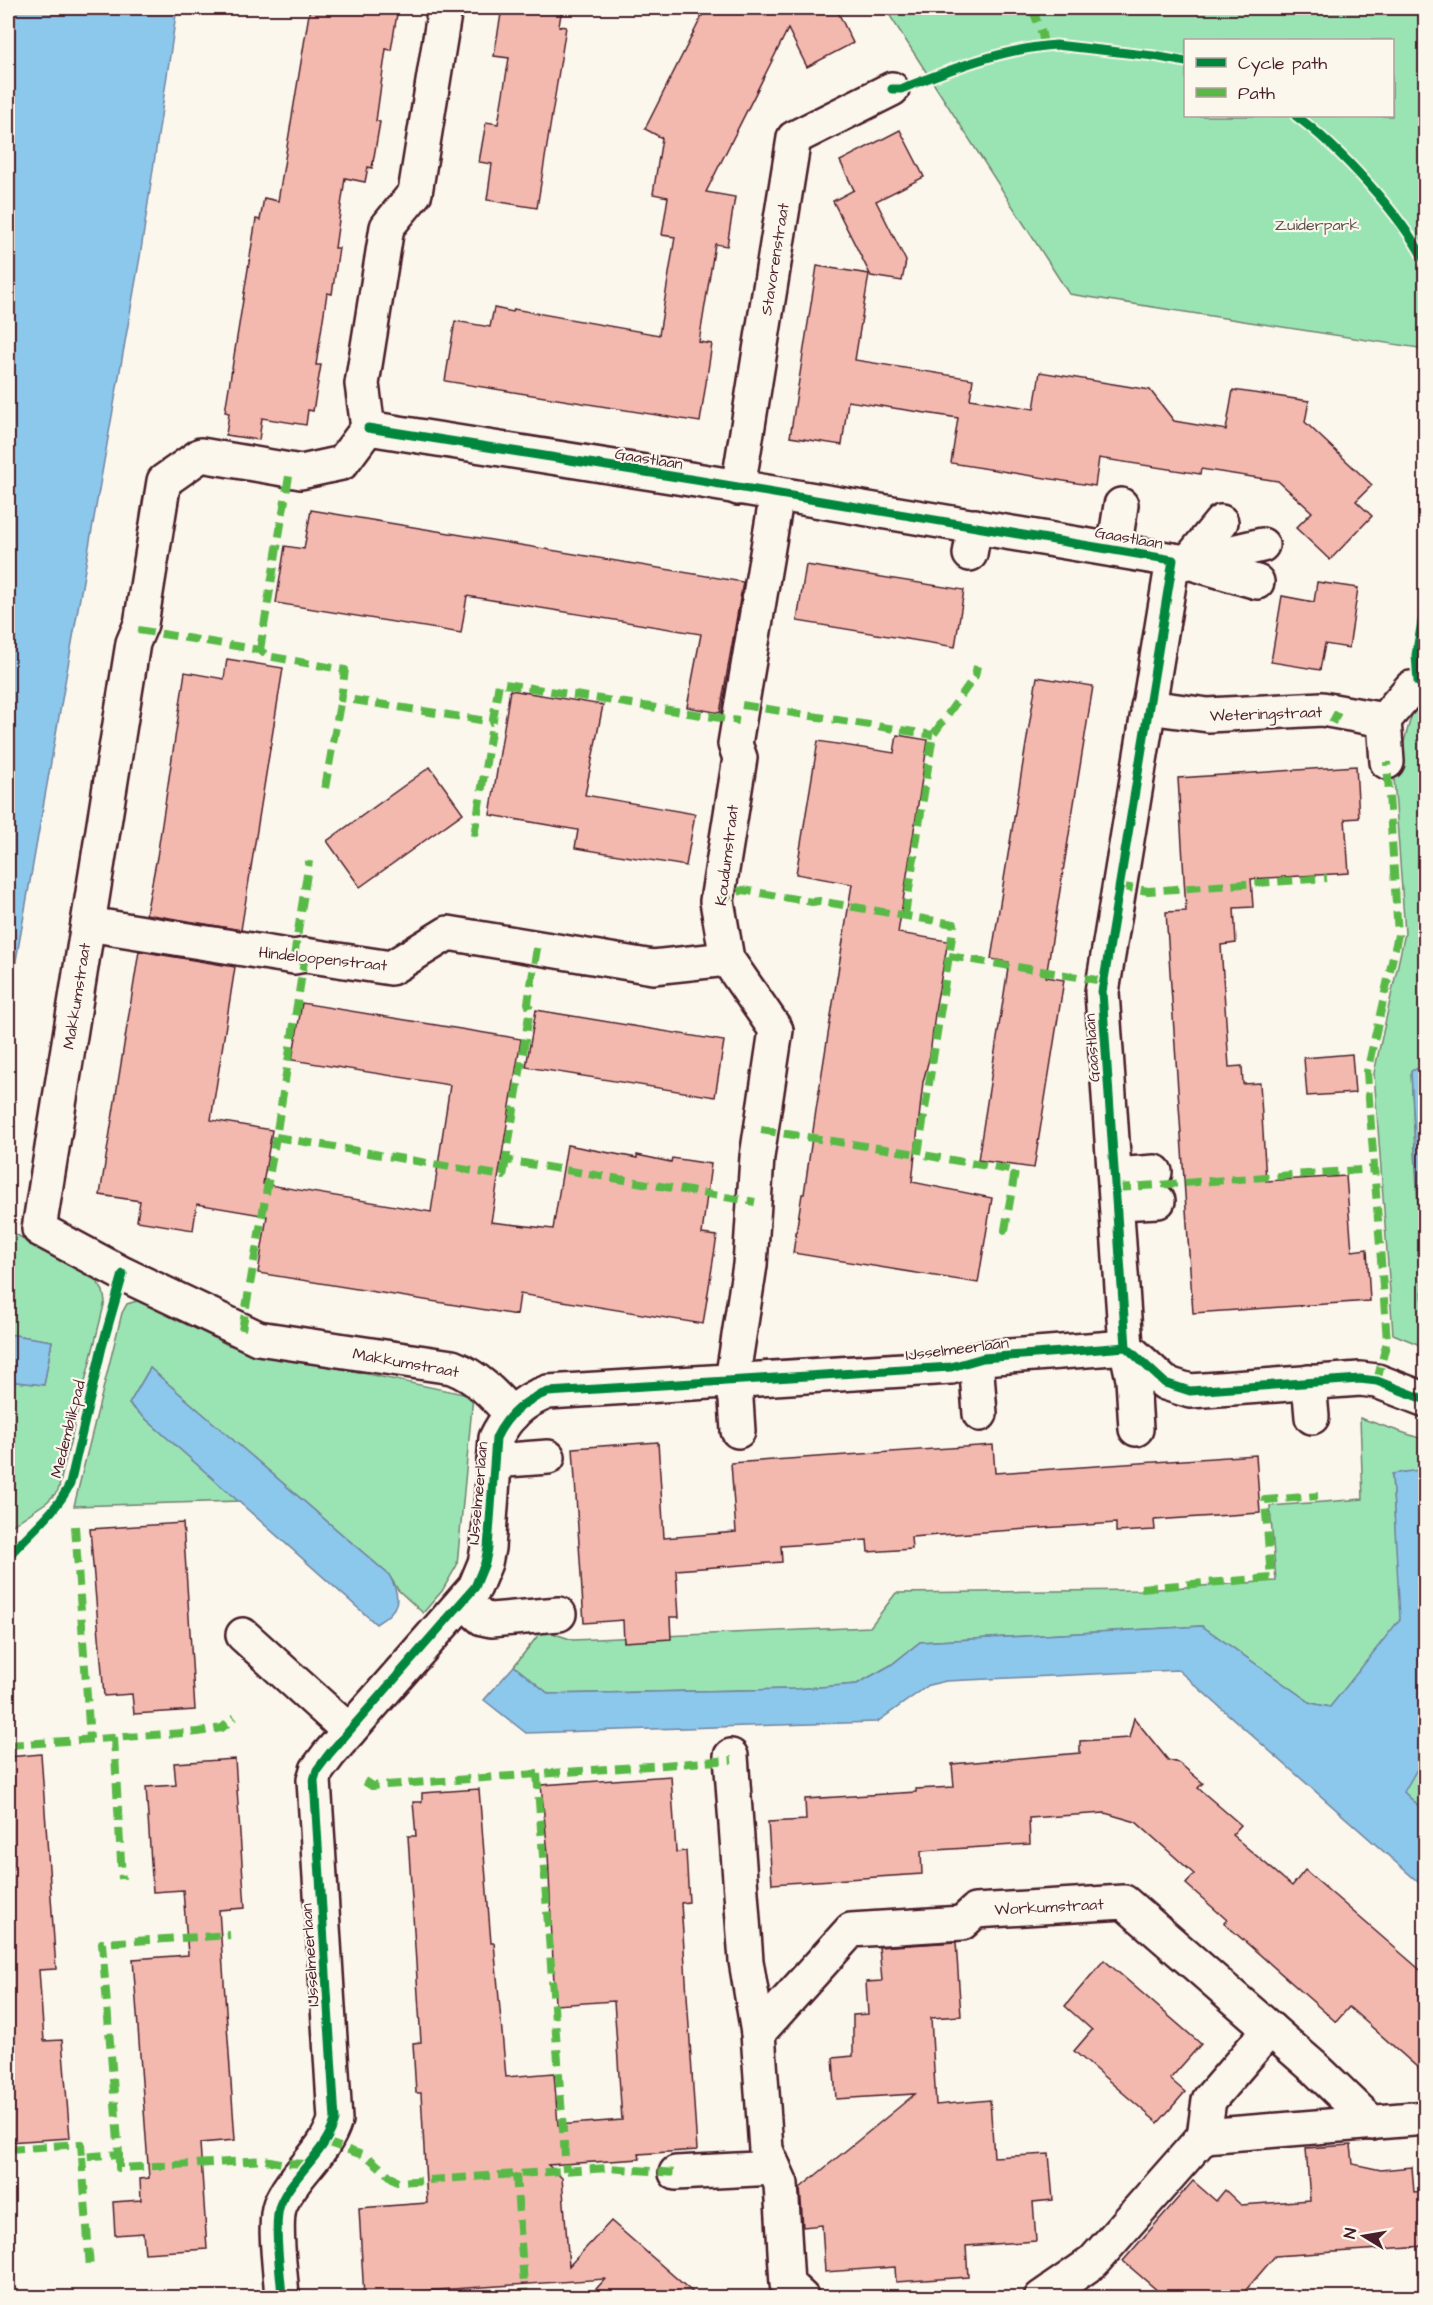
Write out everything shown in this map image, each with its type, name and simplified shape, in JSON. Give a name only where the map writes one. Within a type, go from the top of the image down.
[{"type":"street","points":[[368,429],[362,384],[387,227],[415,192],[446,8]]},
{"type":"street","name":"Stavorenstraat","points":[[738,488],[794,138],[892,89]]},
{"type":"street","name":"Gaastlaan","points":[[368,429],[777,494],[972,540],[1114,550],[1180,561],[1148,707],[1103,981],[1116,1189],[1106,1242],[1126,1347]]},
{"type":"street","name":"Makkumstraat","points":[[368,429],[342,463],[300,472],[201,455],[164,481],[141,624],[134,643],[39,1229],[123,1274],[258,1338],[452,1367],[477,1380],[512,1415]]},
{"type":"street","name":"Koudumstraat","points":[[738,1431],[732,1381],[750,1265],[757,1157],[776,1030],[727,959],[717,901],[740,758],[735,744],[777,494]]},
{"type":"street","points":[[1114,550],[1121,505]]},
{"type":"street","points":[[1180,561],[1221,522]]},
{"type":"street","points":[[1180,561],[1262,545]]},
{"type":"street","points":[[1180,561],[1257,582]]},
{"type":"street","points":[[1387,762],[1384,720],[1411,688]]},
{"type":"street","name":"Weteringstraat","points":[[1148,707],[1208,715],[1322,709],[1384,720]]},
{"type":"street","name":"Hindeloopenstraat","points":[[88,924],[294,957],[305,955],[391,968],[448,933],[653,967],[727,959]]},
{"type":"street","points":[[1116,1189],[1157,1186]]},
{"type":"street","points":[[1127,1429],[1115,1370],[1126,1347],[1156,1376],[1178,1389],[1204,1391],[1360,1379],[1377,1381],[1425,1400]]},
{"type":"street","name":"IJsselmeerlaan","points":[[282,2298],[277,2220],[280,2205],[326,2142],[335,2120],[313,1785],[320,1766],[475,1587],[485,1563],[488,1548],[496,1438],[502,1426],[525,1403],[548,1392],[951,1367],[976,1359],[1126,1347]]},
{"type":"street","points":[[976,1359],[980,1414]]},
{"type":"street","points":[[1309,1382],[1312,1417]]},
{"type":"street","points":[[494,1461],[548,1457]]},
{"type":"street","points":[[464,1602],[482,1618],[492,1620],[559,1614]]},
{"type":"street","points":[[243,1635],[350,1731]]},
{"type":"street","points":[[731,1756],[746,1961],[758,2033],[766,2150],[780,2184],[787,2284],[802,2298]]},
{"type":"street","name":"Workumstraat","points":[[758,2033],[851,1930],[962,1923],[975,1911],[1124,1902],[1317,2070],[1372,2123]]},
{"type":"street","points":[[1041,2298],[1093,2262],[1204,2136],[1209,2100],[1270,2029]]},
{"type":"street","points":[[1204,2136],[1425,2118]]},
{"type":"street","points":[[676,2173],[774,2168]]},
{"type":"green space","name":"Zuiderpark","points":[[885,8],[1425,8],[1425,349],[1069,294]]},
{"type":"green space","points":[[1425,697],[1426,1066],[1411,1071],[1425,1347],[1393,1334],[1374,1073],[1405,933],[1393,763],[1398,763],[1415,703]]},
{"type":"green space","points":[[8,1230],[95,1278],[103,1291],[105,1301],[58,1491],[47,1502],[8,1528],[8,1381],[44,1385],[52,1341],[8,1334]]},
{"type":"green space","points":[[140,1300],[228,1345],[473,1396],[457,1565],[442,1591],[423,1613],[398,1590],[389,1575],[150,1368],[129,1404],[239,1501],[74,1506],[122,1313],[127,1304]]},
{"type":"green space","points":[[1360,1418],[1425,1440],[1425,1469],[1392,1475],[1401,1619],[1330,1707],[1311,1703],[1202,1626],[920,1642],[891,1665],[857,1684],[796,1689],[549,1694],[514,1666],[547,1624],[555,1634],[573,1640],[870,1627],[896,1593],[1141,1590],[1276,1581],[1270,1506],[1363,1499]]},
{"type":"green space","points":[[1425,1755],[1425,1812],[1403,1792]]},
{"type":"water","points":[[8,8],[177,8],[140,257],[8,1006]]},
{"type":"water","points":[[1425,1066],[1426,1328],[1411,1071]]},
{"type":"water","points":[[8,1334],[52,1341],[44,1385],[8,1381]]},
{"type":"water","points":[[150,1368],[389,1575],[397,1597],[390,1614],[376,1624],[129,1404]]},
{"type":"water","points":[[1425,1469],[1425,1755],[1404,1792],[1425,1812],[1425,1888],[1178,1670],[946,1681],[929,1685],[877,1722],[526,1733],[484,1700],[514,1666],[549,1694],[796,1689],[857,1684],[891,1665],[920,1642],[1202,1626],[1311,1703],[1330,1707],[1400,1619],[1392,1474]]},
{"type":"building","points":[[310,8],[398,8],[391,50],[386,49],[376,121],[380,122],[372,168],[368,167],[365,182],[345,178],[335,248],[339,248],[332,294],[327,293],[316,365],[321,365],[313,411],[308,410],[306,425],[262,418],[259,440],[226,435],[229,413],[225,412],[256,219],[260,220],[264,198],[278,201]]},
{"type":"building","points":[[502,8],[562,8],[559,26],[566,27],[537,208],[487,200],[492,164],[479,162],[486,122],[498,124],[509,58],[494,56]]},
{"type":"building","points":[[706,8],[836,8],[853,43],[807,67],[788,29],[706,192],[735,197],[727,246],[715,244],[699,342],[712,344],[700,422],[445,381],[455,321],[490,327],[494,308],[513,312],[514,309],[659,335],[675,237],[662,235],[668,197],[653,194],[662,138],[645,129]]},
{"type":"building","points":[[900,130],[924,177],[876,201],[906,261],[902,281],[871,276],[833,201],[854,190],[840,161]]},
{"type":"building","points":[[817,266],[869,274],[855,360],[973,379],[970,399],[1034,409],[1040,372],[1150,390],[1174,421],[1226,430],[1233,390],[1309,401],[1305,422],[1372,485],[1356,501],[1372,516],[1330,560],[1296,528],[1312,512],[1278,481],[1201,469],[1200,474],[1099,458],[1095,486],[951,463],[958,418],[848,401],[842,445],[790,437]]},
{"type":"building","points":[[311,510],[743,582],[720,713],[687,707],[701,634],[467,596],[461,633],[276,603],[285,546],[304,549]]},
{"type":"building","points":[[806,565],[964,590],[955,647],[797,621]]},
{"type":"building","points":[[1317,582],[1358,588],[1349,648],[1325,644],[1320,670],[1271,662],[1282,596],[1314,602]]},
{"type":"building","points":[[227,659],[283,668],[241,930],[146,914],[185,672],[224,679]]},
{"type":"building","points":[[1037,677],[1093,686],[1046,977],[1064,980],[1034,1168],[978,1160],[1009,962],[991,959]]},
{"type":"building","points":[[510,690],[603,705],[585,795],[695,814],[686,866],[575,848],[578,830],[490,815]]},
{"type":"building","points":[[897,735],[928,740],[898,933],[948,941],[936,1005],[930,1055],[923,1082],[912,1182],[992,1198],[978,1283],[793,1253],[852,884],[796,874],[818,741],[894,753]]},
{"type":"building","points":[[1356,766],[1359,818],[1345,819],[1349,873],[1251,879],[1253,907],[1234,908],[1236,943],[1221,945],[1229,1067],[1242,1066],[1243,1084],[1260,1083],[1266,1181],[1346,1176],[1352,1251],[1367,1249],[1370,1301],[1193,1313],[1166,912],[1186,911],[1178,778]]},
{"type":"building","points":[[430,767],[463,813],[360,887],[327,841]]},
{"type":"building","points":[[139,951],[235,967],[211,1120],[272,1130],[263,1184],[431,1212],[450,1085],[292,1060],[302,1003],[521,1039],[491,1222],[553,1229],[567,1145],[637,1158],[637,1155],[671,1162],[672,1158],[711,1164],[702,1234],[717,1236],[703,1324],[520,1294],[517,1315],[258,1273],[267,1216],[197,1204],[193,1230],[137,1221],[140,1201],[100,1195]]},
{"type":"building","points":[[536,1010],[724,1041],[715,1097],[526,1067]]},
{"type":"building","points":[[1352,1054],[1355,1093],[1307,1096],[1304,1058]]},
{"type":"building","points":[[658,1442],[664,1538],[736,1532],[731,1463],[993,1445],[995,1473],[1256,1455],[1260,1513],[1154,1520],[1155,1530],[1116,1532],[1116,1523],[911,1537],[912,1549],[868,1552],[867,1540],[781,1546],[782,1562],[676,1570],[679,1617],[670,1617],[671,1639],[624,1642],[623,1620],[584,1623],[573,1448]]},
{"type":"building","points":[[183,1523],[195,1710],[134,1714],[132,1694],[104,1696],[90,1529]]},
{"type":"building","points":[[1134,1718],[1168,1760],[1179,1763],[1203,1783],[1198,1788],[1241,1825],[1232,1835],[1292,1886],[1305,1870],[1425,1974],[1425,2074],[1349,2007],[1336,2022],[1224,1923],[1227,1920],[1186,1884],[1194,1874],[1136,1822],[1105,1813],[1029,1818],[1030,1844],[921,1851],[922,1874],[772,1884],[768,1822],[806,1820],[805,1799],[916,1792],[916,1789],[954,1787],[952,1764],[1080,1753],[1080,1741],[1129,1738]]},
{"type":"building","points":[[41,1754],[56,1969],[39,1970],[44,2041],[62,2040],[70,2138],[8,2142],[8,1757]]},
{"type":"building","points":[[235,1759],[245,1908],[219,1910],[235,2140],[200,2143],[207,2249],[145,2253],[143,2233],[115,2235],[113,2202],[141,2200],[140,2179],[149,2178],[133,1959],[188,1955],[183,1890],[153,1892],[146,1787],[176,1785],[174,1763]]},
{"type":"building","points":[[671,1776],[676,1852],[686,1851],[689,1902],[681,1903],[697,2150],[639,2154],[640,2159],[548,2165],[562,2178],[569,2266],[611,2221],[699,2298],[588,2298],[605,2279],[423,2291],[424,2298],[364,2298],[359,2208],[427,2203],[421,2093],[416,2093],[413,2043],[421,2042],[408,1836],[416,1836],[413,1802],[422,1802],[422,1793],[479,1789],[491,1943],[494,1943],[506,2077],[554,2073],[558,2125],[622,2120],[614,2001],[555,2005],[548,1853],[541,1785]]},
{"type":"building","points":[[956,1942],[961,2016],[931,2018],[936,2105],[990,2100],[994,2157],[1049,2154],[1053,2200],[1033,2202],[1036,2241],[966,2246],[968,2277],[896,2282],[895,2267],[825,2272],[822,2225],[803,2227],[800,2188],[915,2094],[836,2099],[833,2058],[853,2056],[853,2015],[868,2014],[866,1982],[882,1981],[879,1947]]},
{"type":"building","points":[[1104,1960],[1201,2044],[1170,2079],[1185,2092],[1158,2123],[1074,2051],[1092,2030],[1065,2006]]},
{"type":"building","points":[[1351,2145],[1353,2164],[1381,2170],[1412,2167],[1414,2193],[1425,2192],[1425,2246],[1275,2256],[1239,2298],[1166,2298],[1123,2261],[1193,2181],[1216,2201],[1225,2190],[1241,2205],[1310,2200],[1306,2148]]},
{"type":"marked path","points":[[1032,8],[1044,46]]},
{"type":"marked path","points":[[260,650],[290,470]]},
{"type":"marked path","points":[[138,630],[260,650],[267,656],[345,670],[341,698],[493,722]]},
{"type":"marked path","points":[[905,915],[933,735],[975,676],[977,666]]},
{"type":"marked path","points":[[474,836],[499,683],[739,721]]},
{"type":"marked path","points":[[325,788],[341,698]]},
{"type":"marked path","points":[[742,705],[933,735]]},
{"type":"marked path","points":[[1332,723],[1338,712]]},
{"type":"marked path","points":[[1377,1381],[1387,1341],[1367,1072],[1398,935],[1387,762]]},
{"type":"marked path","points":[[294,957],[309,861]]},
{"type":"marked path","points":[[1118,886],[1148,891],[1327,878]]},
{"type":"marked path","points":[[717,901],[743,890],[954,924],[918,1154],[1015,1171],[1005,1230],[1010,1231]]},
{"type":"marked path","points":[[537,948],[528,1003],[530,1009],[506,1160],[755,1202]]},
{"type":"marked path","points":[[305,955],[276,1137],[503,1176],[506,1160]]},
{"type":"marked path","points":[[949,956],[1103,981]]},
{"type":"marked path","points":[[761,1130],[918,1154]]},
{"type":"marked path","points":[[242,1330],[276,1137]]},
{"type":"marked path","points":[[1116,1188],[1374,1169]]},
{"type":"marked path","points":[[1141,1588],[1271,1578],[1265,1500],[1318,1496]]},
{"type":"marked path","points":[[75,1526],[90,1739]]},
{"type":"marked path","points":[[8,1745],[198,1732],[222,1728],[235,1717]]},
{"type":"marked path","points":[[114,1737],[122,1879]]},
{"type":"marked path","points":[[364,1781],[372,1786],[732,1760]]},
{"type":"marked path","points":[[537,1774],[566,2171]]},
{"type":"marked path","points":[[8,2149],[81,2144],[82,2157],[119,2154],[102,1943],[230,1935]]},
{"type":"marked path","points":[[326,2142],[368,2157],[397,2182],[609,2168],[676,2173]]},
{"type":"marked path","points":[[119,2154],[119,2168],[265,2160],[309,2164]]},
{"type":"marked path","points":[[82,2157],[90,2269]]},
{"type":"marked path","points":[[516,2174],[525,2298]]},
{"type":"cycle path","points":[[892,89],[901,89],[996,55],[1056,45],[1184,62]]},
{"type":"cycle path","points":[[1297,117],[1331,145],[1386,204],[1426,263]]},
{"type":"cycle path","points":[[368,428],[1173,560],[1102,992],[1126,1347]]},
{"type":"cycle path","points":[[1418,682],[1416,655],[1426,600]]},
{"type":"cycle path","name":"Medemblikpad","points":[[8,1557],[57,1505],[70,1484],[102,1347],[123,1274]]},
{"type":"cycle path","points":[[282,2298],[277,2237],[280,2205],[293,2183],[317,2154],[335,2120],[314,1780],[317,1770],[329,1754],[475,1587],[485,1563],[488,1548],[496,1438],[505,1422],[517,1409],[531,1399],[548,1392],[951,1367],[983,1358],[1126,1347],[1165,1383],[1190,1391],[1360,1379],[1377,1381],[1426,1400]]}]
